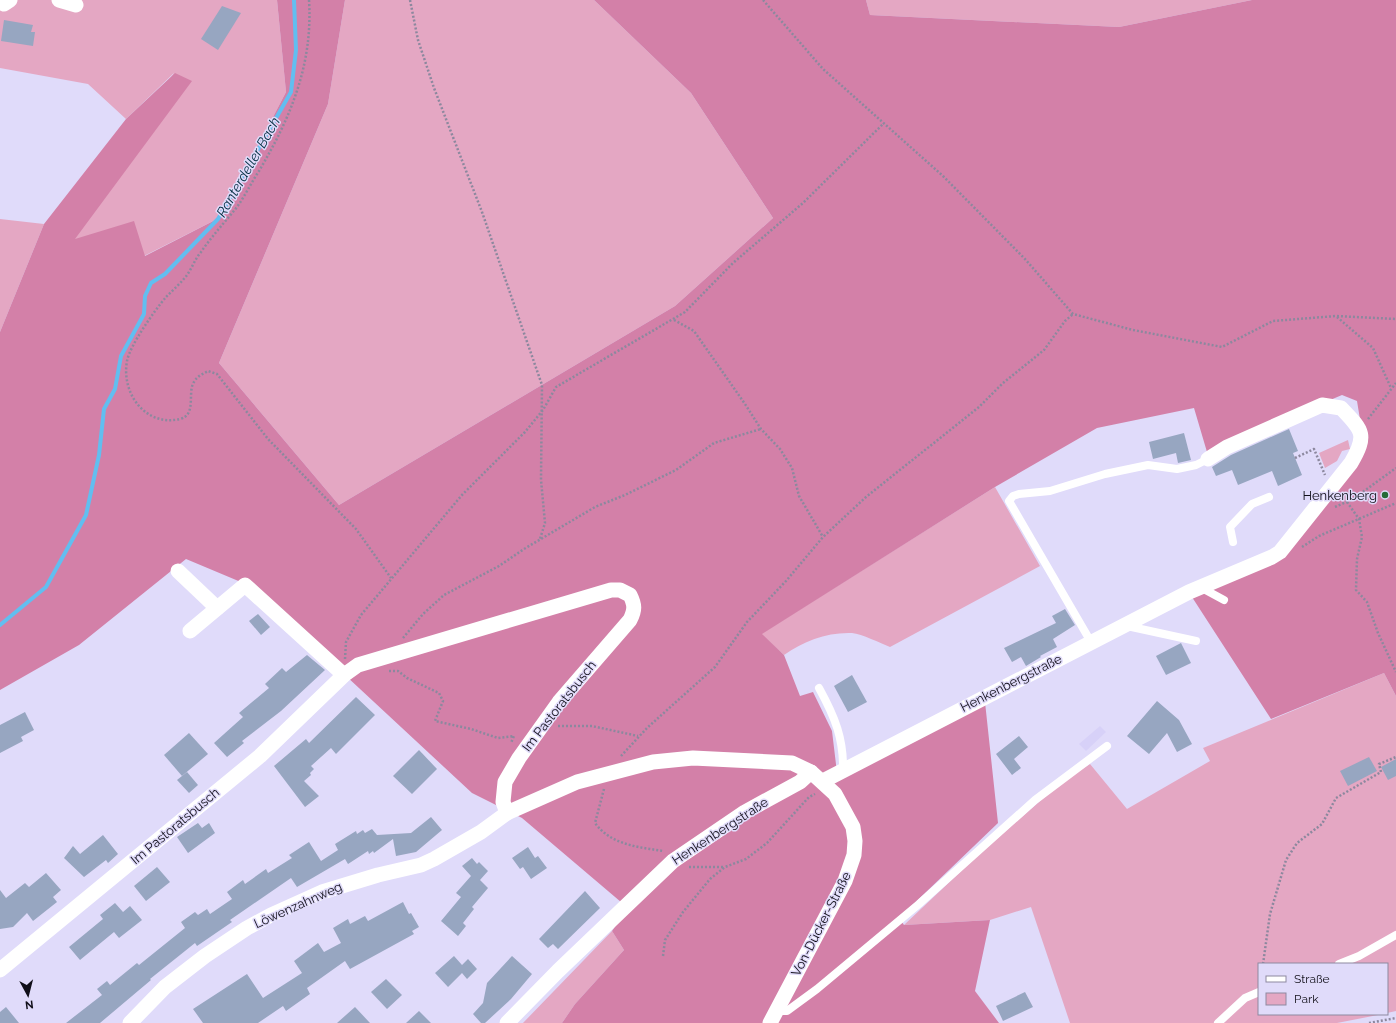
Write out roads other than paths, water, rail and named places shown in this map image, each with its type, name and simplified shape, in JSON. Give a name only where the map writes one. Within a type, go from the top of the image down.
[{"type":"street","points":[[0,2],[4,4],[10,0]]},
{"type":"street","points":[[59,0],[76,5]]},
{"type":"street","name":"Henkenbergstraße","points":[[825,784],[843,772],[1091,642],[1200,587],[1272,557],[1280,552],[1351,462],[1360,448],[1362,438],[1360,430],[1341,408],[1322,405],[1226,447],[1208,459]]},
{"type":"street","points":[[178,571],[217,608]]},
{"type":"street","points":[[190,631],[246,584],[344,675]]},
{"type":"street","name":"Im Pastoratsbusch","points":[[0,970],[260,756],[344,675],[358,665],[611,590],[620,590],[630,595],[635,605],[634,614],[630,620],[593,662],[544,723],[505,782],[503,802],[507,813]]},
{"type":"street","points":[[507,813],[577,782],[653,762],[692,758],[792,763],[811,772],[825,784]]},
{"type":"street","name":"Henkenbergstraße","points":[[507,1023],[558,971],[673,862],[745,812],[800,782],[811,772]]},
{"type":"street","name":"Von-Dücker-Straße","points":[[773,1017],[845,881],[854,855],[855,841],[853,827],[835,794],[825,784]]},
{"type":"street","name":"Löwenzahnweg","points":[[130,1023],[165,987],[205,956],[247,928],[322,892],[378,875],[421,865],[481,832],[507,813]]},
{"type":"lane","points":[[1091,642],[1009,501],[1013,496],[1019,494],[1050,491],[1105,474],[1148,465],[1177,469],[1196,465],[1208,459]]},
{"type":"lane","points":[[1233,542],[1230,527],[1252,504],[1269,497]]},
{"type":"lane","points":[[1200,587],[1224,600]]},
{"type":"lane","points":[[1125,625],[1196,641]]},
{"type":"lane","points":[[819,688],[838,726],[843,754],[843,772]]},
{"type":"lane","points":[[773,1017],[787,1011],[817,989],[919,904],[1035,800],[1107,746]]},
{"type":"lane","points":[[1342,963],[1359,956],[1396,935]]},
{"type":"lane","points":[[1218,1023],[1245,998],[1258,992]]},
{"type":"waterway","name":"Ranterdeller Bach","points":[[0,625],[46,587],[86,515],[99,455],[104,409],[115,389],[121,356],[144,314],[145,296],[151,283],[165,274],[218,219],[291,92],[296,50],[294,0]]},
{"type":"place","name":"Henkenberg","points":[[1385,495]]}]
